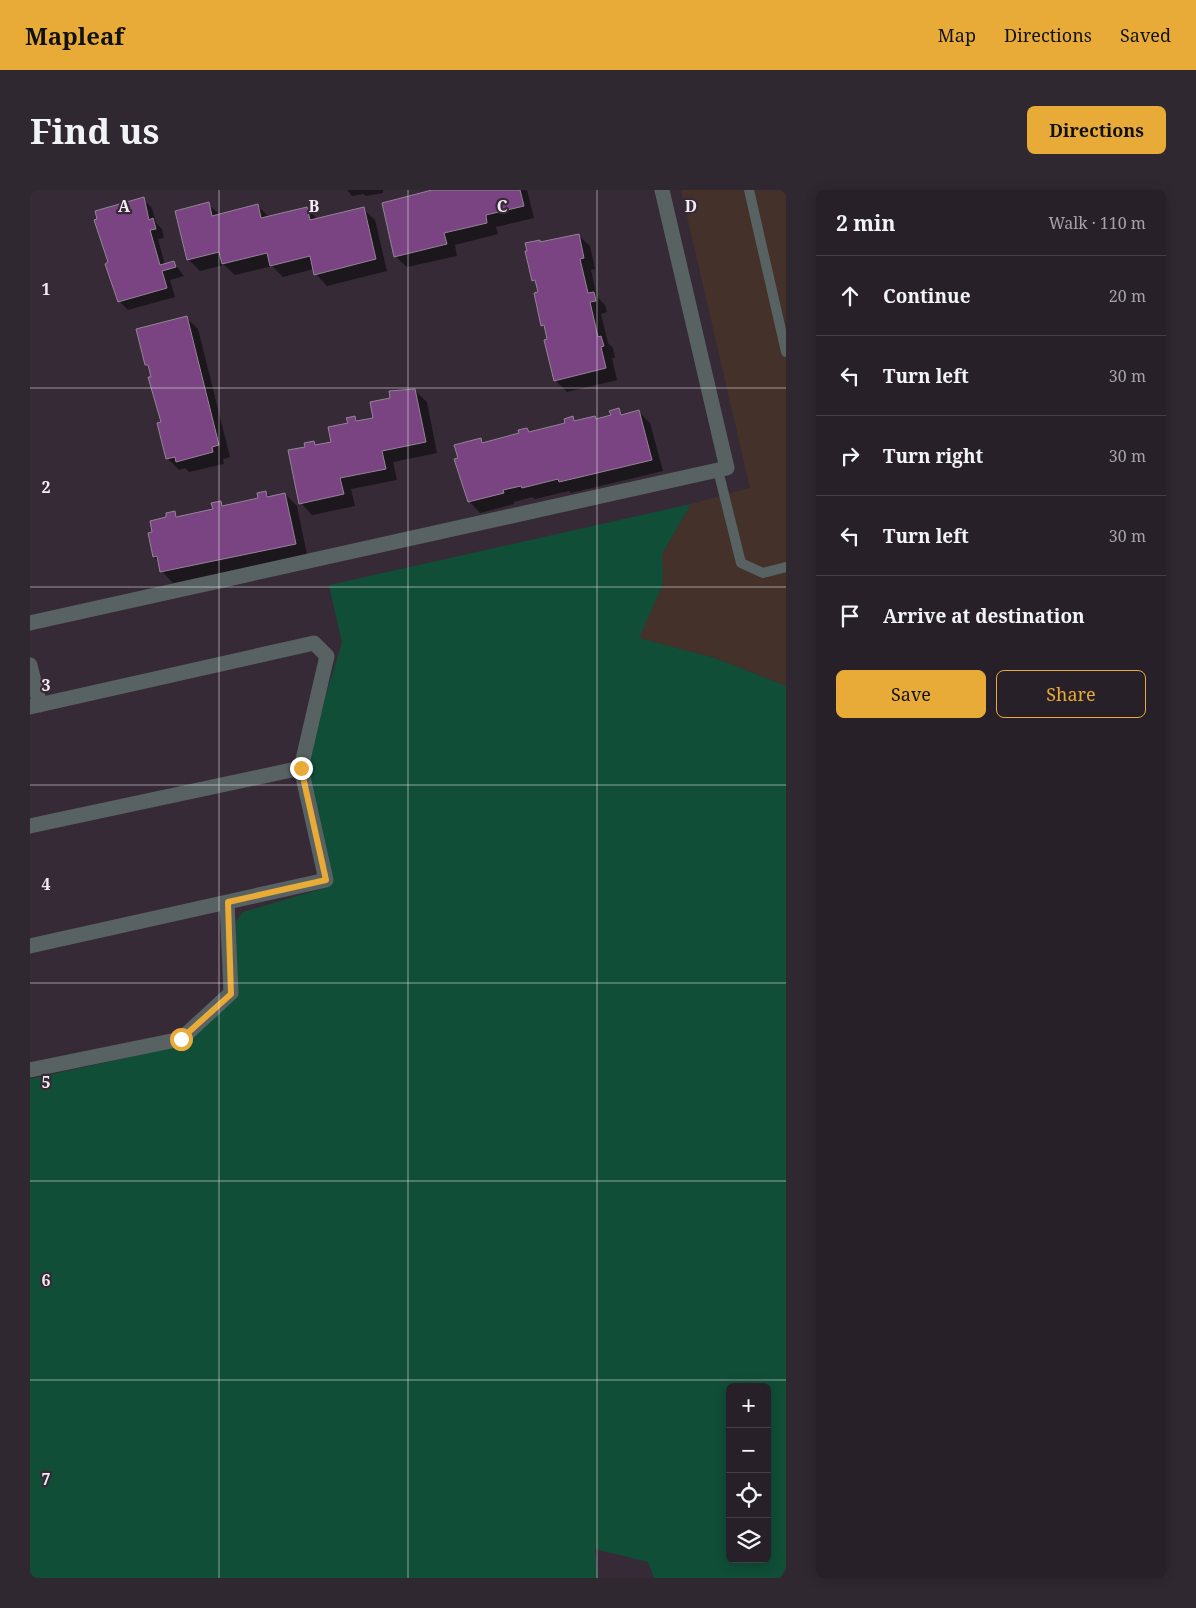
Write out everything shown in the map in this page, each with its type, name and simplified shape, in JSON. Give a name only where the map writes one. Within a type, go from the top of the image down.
[{"type":"street","points":[[30,623],[727,468],[662,190]]},
{"type":"street","points":[[30,665],[35,706],[314,643],[327,656],[301,768],[326,880],[30,946]]},
{"type":"street","points":[[30,826],[301,768]]},
{"type":"street","points":[[30,1070],[181,1039],[231,994],[228,902]]},
{"type":"lane","points":[[749,190],[786,352]]},
{"type":"lane","points":[[718,470],[740,563],[763,573],[786,568]]},
{"type":"shaded area","points":[[681,190],[786,190],[786,686],[715,658],[638,638],[663,584],[662,554],[691,504],[750,488]]},
{"type":"green space","points":[[691,504],[662,554],[663,584],[639,638],[715,658],[786,686],[786,1568],[780,1578],[654,1578],[648,1562],[595,1549],[598,1578],[30,1578],[30,1079],[180,1046],[234,1000],[236,921],[243,912],[328,887],[307,755],[342,643],[329,585]]},
{"type":"building","points":[[432,190],[520,190],[524,206],[486,215],[487,223],[444,233],[447,244],[394,257],[382,203]]},
{"type":"building","points":[[144,197],[149,220],[153,218],[156,229],[150,230],[160,265],[174,261],[176,267],[162,271],[167,288],[118,302],[105,264],[108,262],[94,220],[97,219],[95,211]]},
{"type":"building","points":[[209,202],[212,216],[258,204],[261,218],[307,207],[310,220],[364,207],[376,259],[314,275],[310,256],[270,266],[267,253],[222,264],[219,252],[187,260],[175,211]]},
{"type":"building","points":[[579,234],[584,258],[580,259],[588,293],[594,292],[596,301],[590,302],[598,337],[601,336],[604,346],[601,347],[606,368],[554,381],[544,340],[547,339],[544,325],[541,326],[534,293],[538,292],[535,280],[532,281],[525,243]]},
{"type":"building","points":[[187,316],[219,445],[212,447],[213,452],[176,462],[175,457],[166,459],[157,423],[161,422],[148,377],[151,377],[148,365],[145,365],[136,329]]},
{"type":"building","points":[[415,389],[426,442],[382,451],[386,469],[340,478],[344,494],[299,504],[288,450],[305,447],[304,443],[314,441],[315,445],[331,442],[328,427],[348,423],[346,418],[355,416],[356,421],[373,418],[370,402],[390,398],[389,391]]},
{"type":"building","points":[[619,408],[621,415],[639,410],[652,460],[559,482],[558,479],[522,488],[521,486],[503,490],[504,493],[468,502],[454,459],[458,458],[454,445],[481,438],[482,443],[519,433],[518,430],[527,428],[529,432],[565,423],[564,419],[573,416],[574,421],[595,416],[596,419],[611,415],[609,411]]},
{"type":"building","points":[[266,491],[267,497],[285,493],[296,544],[160,572],[157,556],[153,557],[148,533],[152,532],[150,521],[166,517],[166,513],[175,511],[176,517],[213,509],[211,503],[221,501],[222,506],[258,498],[257,493]]},
{"type":"route","points":[[181,1039],[231,994],[228,902],[326,880],[301,768]]}]
